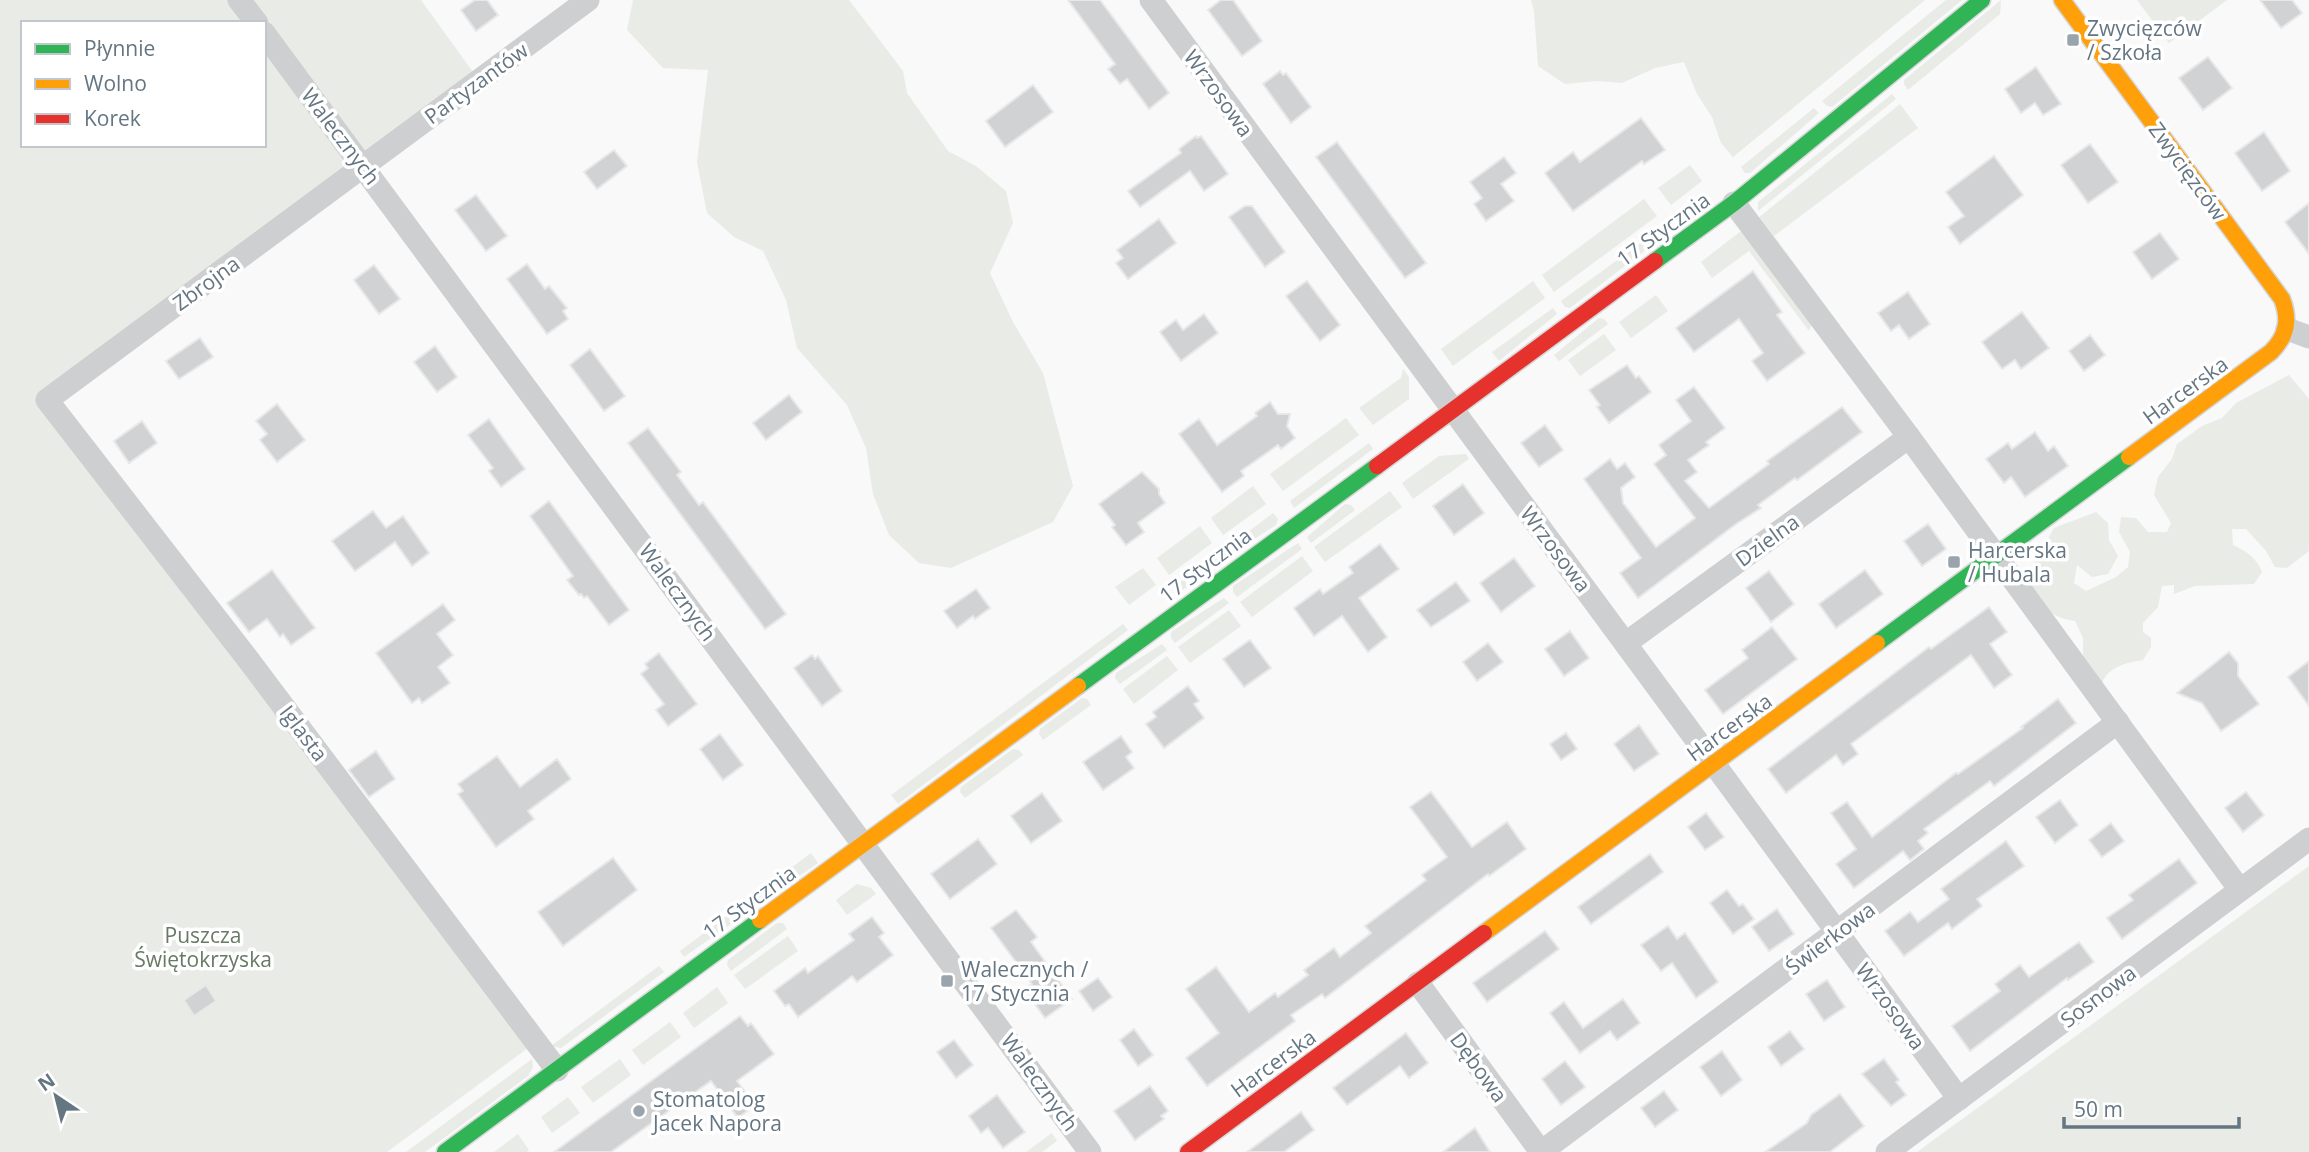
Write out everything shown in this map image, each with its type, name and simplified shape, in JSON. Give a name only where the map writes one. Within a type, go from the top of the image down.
[{"type":"street","points":[[239,0],[255,21]]},
{"type":"street","name":"Partyzantów","points":[[364,165],[588,0]]},
{"type":"street","name":"Wrzosowa","points":[[1152,0],[1715,763],[1959,1099]]},
{"type":"street","name":"17 Stycznia","points":[[445,1152],[1734,203],[1982,0]]},
{"type":"street","name":"Zwycięzców","points":[[2062,0],[2282,299],[2286,309],[2287,329]]},
{"type":"street","name":"Walecznych","points":[[266,36],[1090,1152]]},
{"type":"street","name":"Zbrojna","points":[[47,400],[364,165]]},
{"type":"street","points":[[1734,203],[1909,437],[2240,890]]},
{"type":"street","points":[[2287,329],[2309,337]]},
{"type":"street","name":"Harcerska","points":[[1188,1152],[2273,351],[2281,343],[2287,329]]},
{"type":"street","name":"Iglasta","points":[[47,400],[247,658],[557,1070]]},
{"type":"street","name":"Dzielna","points":[[1626,643],[1909,437]]},
{"type":"street","name":"Świerkowa","points":[[1541,1152],[2118,722]]},
{"type":"street","name":"Sosnowa","points":[[1887,1152],[2309,839]]},
{"type":"street","name":"Dębowa","points":[[1418,983],[1541,1152]]},
{"type":"green space","name":"Puszcza Świętokrzyska","points":[[0,0],[421,0],[478,79],[45,399],[528,1048],[387,1152],[0,1152]]},
{"type":"green space","points":[[633,0],[849,0],[903,71],[907,93],[948,151],[976,166],[1006,191],[1013,223],[990,273],[1013,322],[1043,373],[1073,486],[1053,522],[951,568],[919,563],[889,535],[873,494],[866,448],[847,405],[797,348],[786,300],[763,251],[734,237],[707,213],[697,162],[708,70],[663,68],[627,30]]},
{"type":"green space","points":[[1531,0],[1925,0],[1733,157],[1721,143],[1712,117],[1697,94],[1684,62],[1655,68],[1622,83],[1597,81],[1565,84],[1538,66]]},
{"type":"green space","points":[[1946,0],[1962,0],[1832,107],[1822,101]]},
{"type":"green space","points":[[2001,0],[2000,14],[1908,90],[1904,80]]},
{"type":"green space","points":[[2137,0],[2227,0],[2169,43]]},
{"type":"green space","points":[[1892,94],[1896,99],[1758,211],[1758,202]]},
{"type":"green space","points":[[1900,104],[1918,128],[1774,236],[1840,325],[1835,325],[1758,218]]},
{"type":"green space","points":[[1814,108],[1819,113],[1750,173],[1745,173],[1741,167]]},
{"type":"green space","points":[[1690,165],[1702,181],[1671,205],[1658,188]]},
{"type":"green space","points":[[1644,199],[1657,216],[1554,292],[1542,275]]},
{"type":"green space","points":[[1664,226],[1669,232],[1570,308],[1565,307],[1561,301]]},
{"type":"green space","points":[[1741,231],[1812,324],[1809,331],[1749,251],[1712,278],[1701,262]]},
{"type":"green space","points":[[1533,281],[1545,298],[1453,366],[1441,349]]},
{"type":"green space","points":[[1656,295],[1668,311],[1631,338],[1619,322]]},
{"type":"green space","points":[[1553,308],[1557,314],[1499,361],[1492,352]]},
{"type":"green space","points":[[1599,318],[1608,324],[1559,361],[1554,355]]},
{"type":"green space","points":[[1604,334],[1616,350],[1580,376],[1568,360]]},
{"type":"green space","points":[[1403,369],[1409,377],[1409,399],[1373,425],[1359,408],[1401,378]]},
{"type":"green space","points":[[2289,375],[2309,399],[2309,551],[2287,568],[2275,567],[2266,551],[2246,529],[2232,529],[2233,545],[2251,555],[2262,572],[2254,584],[2195,586],[2174,594],[2174,585],[2162,586],[2158,607],[2143,623],[2143,632],[2151,638],[2151,647],[2143,660],[2113,669],[2102,683],[2083,659],[2083,638],[2075,621],[2056,616],[2044,607],[2027,576],[2054,528],[2096,512],[2108,523],[2109,540],[2118,556],[2108,574],[2092,577],[2077,565],[2074,583],[2086,591],[2116,577],[2128,567],[2130,552],[2119,532],[2121,517],[2136,518],[2148,532],[2167,532],[2171,523],[2154,495],[2158,477],[2172,459],[2177,444],[2202,426],[2222,418],[2236,403]]},
{"type":"green space","points":[[1346,418],[1359,435],[1283,491],[1270,474]]},
{"type":"green space","points":[[1369,443],[1373,449],[1294,508],[1290,501]]},
{"type":"green space","points":[[1466,454],[1469,459],[1413,499],[1402,483],[1439,456]]},
{"type":"green space","points":[[1253,486],[1266,504],[1223,535],[1211,518]]},
{"type":"green space","points":[[1390,491],[1402,507],[1325,562],[1314,547]]},
{"type":"green space","points":[[1345,504],[1351,505],[1355,510],[1311,543],[1307,537]]},
{"type":"green space","points":[[1273,513],[1278,519],[1276,525],[1236,551],[1231,545]]},
{"type":"green space","points":[[1200,526],[1212,543],[1169,575],[1157,558]]},
{"type":"green space","points":[[1298,543],[1302,549],[1237,597],[1233,586]]},
{"type":"green space","points":[[1219,553],[1224,560],[1181,591],[1176,585]]},
{"type":"green space","points":[[1302,556],[1313,571],[1252,617],[1240,602]]},
{"type":"green space","points":[[1143,568],[1156,585],[1129,605],[1115,587]]},
{"type":"green space","points":[[1224,598],[1229,603],[1175,643],[1171,632]]},
{"type":"green space","points":[[1229,610],[1241,626],[1190,663],[1178,647]]},
{"type":"green space","points":[[1123,624],[1128,630],[898,804],[891,795]]},
{"type":"green space","points":[[1162,644],[1167,650],[1120,684],[1115,678],[1116,673]]},
{"type":"green space","points":[[1167,656],[1178,670],[1134,704],[1123,689]]},
{"type":"green space","points":[[1082,698],[1087,699],[1091,705],[1043,740],[1039,734],[1040,729]]},
{"type":"green space","points":[[1013,749],[1019,750],[1023,755],[965,798],[960,792],[961,787]]},
{"type":"green space","points":[[811,853],[818,863],[684,957],[680,951]]},
{"type":"green space","points":[[2309,866],[2309,1152],[1917,1152]]},
{"type":"green space","points":[[857,884],[871,888],[876,894],[847,915],[836,900]]},
{"type":"green space","points":[[777,923],[783,923],[787,929],[731,971],[727,965],[728,960]]},
{"type":"green space","points":[[788,936],[798,951],[745,989],[734,975]]},
{"type":"green space","points":[[659,966],[664,972],[561,1048],[551,1046]]},
{"type":"green space","points":[[717,987],[728,1003],[694,1028],[683,1013]]},
{"type":"green space","points":[[670,1022],[681,1037],[643,1065],[632,1050]]},
{"type":"green space","points":[[532,1059],[533,1067],[528,1076],[425,1152],[406,1152]]},
{"type":"green space","points":[[620,1059],[631,1075],[593,1103],[581,1087]]},
{"type":"green space","points":[[568,1097],[580,1113],[552,1133],[541,1117]]},
{"type":"green space","points":[[1052,1133],[1057,1141],[1042,1152],[1026,1152]]},
{"type":"green space","points":[[518,1134],[529,1150],[527,1152],[494,1152]]},
{"type":"building","points":[[475,0],[487,0],[498,15],[476,31],[461,10]]},
{"type":"building","points":[[1068,0],[1100,0],[1169,93],[1149,109],[1127,79],[1120,84],[1108,69],[1115,64]]},
{"type":"building","points":[[1221,0],[1233,0],[1262,41],[1242,56],[1208,10]]},
{"type":"building","points":[[2260,0],[2292,0],[2302,13],[2281,28]]},
{"type":"building","points":[[2208,57],[2232,88],[2203,110],[2179,78]]},
{"type":"building","points":[[2036,67],[2061,104],[2043,115],[2035,103],[2021,113],[2005,89]]},
{"type":"building","points":[[1280,71],[1283,75],[1286,73],[1311,107],[1291,123],[1263,84]]},
{"type":"building","points":[[1033,85],[1053,112],[1005,147],[986,121]]},
{"type":"building","points":[[1641,118],[1665,150],[1644,164],[1642,161],[1573,211],[1545,173],[1573,152],[1580,162]]},
{"type":"building","points":[[2264,132],[2290,171],[2262,191],[2235,153]]},
{"type":"building","points":[[1196,136],[1201,136],[1228,174],[1204,191],[1190,171],[1140,207],[1128,191],[1181,153],[1179,149]]},
{"type":"building","points":[[1337,142],[1426,263],[1405,278],[1316,157]]},
{"type":"building","points":[[2090,144],[2118,182],[2088,203],[2061,165]]},
{"type":"building","points":[[614,150],[627,166],[597,189],[584,172]]},
{"type":"building","points":[[1994,156],[2023,195],[1960,244],[1948,227],[1964,216],[1946,192]]},
{"type":"building","points":[[1504,157],[1516,173],[1501,184],[1514,201],[1486,221],[1474,204],[1482,198],[1470,182]]},
{"type":"building","points":[[476,195],[507,236],[486,251],[455,210]]},
{"type":"building","points":[[2309,203],[2309,254],[2285,222]]},
{"type":"building","points":[[1245,206],[1252,206],[1285,252],[1265,267],[1229,217]]},
{"type":"building","points":[[1159,219],[1176,243],[1128,279],[1116,263],[1123,258],[1117,250]]},
{"type":"building","points":[[2160,233],[2179,259],[2152,279],[2133,252]]},
{"type":"building","points":[[527,264],[545,289],[549,286],[567,308],[563,311],[568,319],[547,334],[507,279]]},
{"type":"building","points":[[374,265],[400,299],[379,314],[354,280]]},
{"type":"building","points":[[1753,271],[1782,312],[1777,315],[1805,353],[1767,381],[1752,361],[1763,353],[1739,319],[1694,352],[1676,328]]},
{"type":"building","points":[[1307,281],[1340,325],[1320,341],[1286,296]]},
{"type":"building","points":[[1908,292],[1930,324],[1909,339],[1899,325],[1891,331],[1878,313]]},
{"type":"building","points":[[2022,312],[2049,348],[2021,369],[2015,360],[2002,369],[1982,342]]},
{"type":"building","points":[[1204,314],[1218,333],[1181,361],[1160,332],[1176,320],[1183,330]]},
{"type":"building","points":[[2090,335],[2105,355],[2084,371],[2069,351]]},
{"type":"building","points":[[200,338],[213,357],[179,379],[166,361]]},
{"type":"building","points":[[435,346],[457,377],[437,392],[414,362]]},
{"type":"building","points":[[590,349],[625,396],[604,411],[570,365]]},
{"type":"building","points":[[1627,365],[1651,392],[1609,423],[1589,390]]},
{"type":"building","points":[[1694,387],[1725,428],[1706,442],[1709,445],[1688,460],[1697,472],[1685,481],[1709,508],[1769,464],[1767,461],[1842,407],[1862,432],[1758,505],[1761,508],[1638,598],[1620,573],[1641,558],[1584,479],[1610,459],[1617,469],[1625,463],[1635,477],[1621,488],[1623,503],[1656,547],[1695,518],[1654,464],[1666,455],[1659,445],[1691,421],[1676,400]]},
{"type":"building","points":[[789,395],[802,412],[766,440],[753,423]]},
{"type":"building","points":[[1270,402],[1278,414],[1290,414],[1287,426],[1295,438],[1281,449],[1278,445],[1241,471],[1244,476],[1222,492],[1179,434],[1199,419],[1217,445],[1257,416],[1255,413]]},
{"type":"building","points":[[277,404],[305,440],[277,462],[260,440],[267,434],[256,421]]},
{"type":"building","points":[[489,419],[525,469],[501,487],[489,471],[493,468],[468,435]]},
{"type":"building","points":[[142,421],[157,443],[129,463],[114,441]]},
{"type":"building","points":[[1545,425],[1563,450],[1539,467],[1521,443]]},
{"type":"building","points":[[648,428],[681,472],[677,475],[699,505],[703,502],[786,614],[765,629],[628,443]]},
{"type":"building","points":[[2035,432],[2048,451],[2054,446],[2068,466],[2025,497],[2011,477],[2004,483],[1986,459],[2008,443],[2012,449]]},
{"type":"building","points":[[1142,472],[1159,489],[1165,503],[1138,523],[1144,532],[1126,545],[1099,504]]},
{"type":"building","points":[[1463,484],[1484,513],[1454,535],[1433,506]]},
{"type":"building","points":[[549,501],[629,610],[609,625],[587,596],[584,598],[579,595],[567,580],[573,576],[530,516]]},
{"type":"building","points":[[373,511],[386,528],[403,516],[429,553],[412,566],[395,542],[355,571],[332,541]]},
{"type":"building","points":[[1928,524],[1946,549],[1922,566],[1904,541]]},
{"type":"building","points":[[1380,544],[1399,569],[1359,598],[1387,637],[1368,652],[1342,616],[1314,636],[1294,608],[1320,589],[1323,594],[1353,573],[1349,567]]},
{"type":"building","points":[[1514,558],[1535,586],[1501,612],[1480,583]]},
{"type":"building","points":[[272,570],[315,628],[291,645],[283,634],[280,637],[267,619],[249,632],[227,603]]},
{"type":"building","points":[[1865,570],[1883,594],[1836,628],[1819,604]]},
{"type":"building","points":[[1769,571],[1794,604],[1771,622],[1746,588]]},
{"type":"building","points":[[1456,582],[1470,601],[1431,627],[1417,610]]},
{"type":"building","points":[[976,589],[990,608],[957,628],[944,611]]},
{"type":"building","points":[[443,604],[455,620],[437,634],[453,655],[438,667],[450,683],[422,703],[419,698],[412,703],[376,653]]},
{"type":"building","points":[[1989,607],[2007,632],[1990,644],[2012,675],[1994,688],[1971,655],[1851,744],[1858,754],[1843,765],[1836,755],[1786,793],[1768,769],[1929,647],[1931,649]]},
{"type":"building","points":[[1772,627],[1797,659],[1723,714],[1705,690],[1748,658],[1742,650]]},
{"type":"building","points":[[1570,631],[1589,658],[1564,676],[1545,649]]},
{"type":"building","points":[[1250,640],[1271,668],[1244,687],[1223,659]]},
{"type":"building","points":[[1488,643],[1503,662],[1477,681],[1463,662]]},
{"type":"building","points":[[2229,652],[2238,663],[2238,676],[2259,704],[2221,731],[2202,703],[2177,693]]},
{"type":"building","points":[[659,653],[697,704],[668,726],[656,710],[664,704],[641,674],[648,668],[645,664]]},
{"type":"building","points":[[812,655],[815,659],[818,656],[842,691],[822,706],[794,668]]},
{"type":"building","points":[[2309,661],[2309,706],[2288,677]]},
{"type":"building","points":[[1188,686],[1199,701],[1194,704],[1204,718],[1164,748],[1146,724],[1156,717],[1153,712]]},
{"type":"building","points":[[2058,699],[2076,723],[1994,786],[1990,781],[1924,829],[1928,833],[1918,841],[1924,849],[1910,860],[1903,851],[1854,888],[1836,864],[1856,849],[1831,813],[1847,802],[1872,837],[1956,773],[2023,728],[2021,727]]},
{"type":"building","points":[[1639,725],[1659,754],[1634,771],[1614,744]]},
{"type":"building","points":[[1566,733],[1577,749],[1561,760],[1550,744]]},
{"type":"building","points":[[720,734],[743,765],[723,780],[700,749]]},
{"type":"building","points":[[1121,736],[1132,752],[1126,757],[1134,768],[1103,790],[1083,762]]},
{"type":"building","points":[[376,751],[395,779],[369,797],[349,770]]},
{"type":"building","points":[[497,756],[520,787],[557,759],[571,779],[528,811],[534,819],[496,847],[458,794],[463,791],[458,784]]},
{"type":"building","points":[[1431,792],[1472,847],[1507,822],[1526,849],[1489,876],[1488,874],[1325,998],[1322,994],[1291,1015],[1295,1021],[1207,1086],[1186,1058],[1219,1033],[1186,989],[1216,967],[1249,1012],[1275,993],[1278,997],[1308,975],[1304,970],[1334,948],[1340,957],[1371,933],[1365,926],[1426,880],[1422,875],[1447,857],[1410,807]]},
{"type":"building","points":[[2246,792],[2264,815],[2243,832],[2225,808]]},
{"type":"building","points":[[1042,793],[1062,821],[1031,843],[1011,816]]},
{"type":"building","points":[[2060,800],[2078,825],[2055,843],[2036,817]]},
{"type":"building","points":[[1706,813],[1724,837],[1705,850],[1688,827]]},
{"type":"building","points":[[2111,823],[2124,841],[2102,857],[2089,840]]},
{"type":"building","points":[[978,839],[997,864],[950,899],[931,874]]},
{"type":"building","points":[[2006,841],[2024,866],[1977,899],[1982,906],[1952,929],[1948,923],[1904,956],[1885,931],[1910,912],[1918,922],[1949,899],[1941,889]]},
{"type":"building","points":[[1650,854],[1663,872],[1591,924],[1578,907]]},
{"type":"building","points":[[613,858],[637,890],[563,946],[538,912]]},
{"type":"building","points":[[2179,859],[2197,883],[2122,939],[2107,918],[2133,900],[2129,895]]},
{"type":"building","points":[[1727,890],[1739,906],[1743,904],[1754,919],[1733,934],[1710,903]]},
{"type":"building","points":[[1777,909],[1794,934],[1769,951],[1752,927]]},
{"type":"building","points":[[1016,910],[1037,937],[1031,942],[1072,999],[1045,1018],[1024,989],[1032,984],[991,928]]},
{"type":"building","points":[[872,917],[884,933],[879,937],[893,955],[857,982],[852,976],[798,1017],[789,1004],[785,1006],[774,991],[805,968],[808,973],[854,940],[849,934]]},
{"type":"building","points":[[1668,926],[1677,939],[1685,933],[1718,982],[1696,998],[1672,963],[1661,971],[1641,945]]},
{"type":"building","points":[[1545,931],[1559,949],[1487,1002],[1473,983]]},
{"type":"building","points":[[2079,942],[2094,962],[2068,980],[2067,978],[1970,1051],[1952,1026],[2000,991],[1995,984],[2020,965],[2029,977]]},
{"type":"building","points":[[1098,978],[1112,997],[1093,1011],[1079,991]]},
{"type":"building","points":[[1827,980],[1845,1007],[1824,1021],[1806,994]]},
{"type":"building","points":[[206,985],[216,1001],[194,1016],[184,1000]]},
{"type":"building","points":[[1623,999],[1640,1023],[1617,1040],[1610,1031],[1580,1053],[1550,1013],[1564,1002],[1583,1028]]},
{"type":"building","points":[[740,1016],[748,1026],[751,1023],[774,1054],[737,1081],[755,1105],[738,1118],[711,1081],[611,1152],[554,1152]]},
{"type":"building","points":[[1134,1029],[1153,1055],[1138,1066],[1120,1040]]},
{"type":"building","points":[[1790,1031],[1804,1049],[1781,1066],[1768,1047]]},
{"type":"building","points":[[1406,1033],[1428,1063],[1409,1078],[1400,1066],[1347,1105],[1333,1088]]},
{"type":"building","points":[[954,1040],[973,1065],[956,1078],[937,1052]]},
{"type":"building","points":[[1722,1051],[1742,1080],[1721,1096],[1700,1067]]},
{"type":"building","points":[[1884,1059],[1906,1095],[1891,1106],[1862,1074]]},
{"type":"building","points":[[1565,1061],[1585,1087],[1561,1105],[1542,1079]]},
{"type":"building","points":[[1150,1086],[1168,1111],[1161,1116],[1164,1119],[1135,1140],[1114,1111]]},
{"type":"building","points":[[1664,1091],[1678,1110],[1655,1127],[1641,1108]]},
{"type":"building","points":[[1840,1094],[1864,1126],[1830,1152],[1765,1152],[1807,1123],[1811,1115]]},
{"type":"building","points":[[997,1095],[1025,1132],[1003,1148],[988,1128],[981,1133],[969,1116]]},
{"type":"building","points":[[1301,1112],[1314,1130],[1284,1152],[1247,1152]]},
{"type":"building","points":[[1475,1128],[1490,1152],[1443,1152]]},
{"type":"traffic: fast","points":[[1655,261],[1734,203],[1982,0]]},
{"type":"traffic: fast","points":[[1877,643],[2129,457]]},
{"type":"traffic: fast","points":[[1078,686],[1377,466]]},
{"type":"traffic: fast","points":[[445,1152],[760,920]]},
{"type":"traffic: slow","points":[[2062,0],[2282,299],[2286,314],[2284,334],[2271,352],[2129,457]]},
{"type":"traffic: slow","points":[[1484,933],[1877,643]]},
{"type":"traffic: slow","points":[[760,920],[1078,686]]},
{"type":"traffic: jam","points":[[1377,466],[1655,261]]},
{"type":"traffic: jam","points":[[1188,1152],[1484,933]]},
{"type":"place","name":"Zwycięzców / Szkoła","points":[[2073,40]]},
{"type":"place","name":"Harcerska / Hubala","points":[[1954,562]]},
{"type":"place","name":"Walecznych / 17 Stycznia","points":[[947,981]]},
{"type":"place","name":"Stomatolog Jacek Napora","points":[[639,1111]]}]
